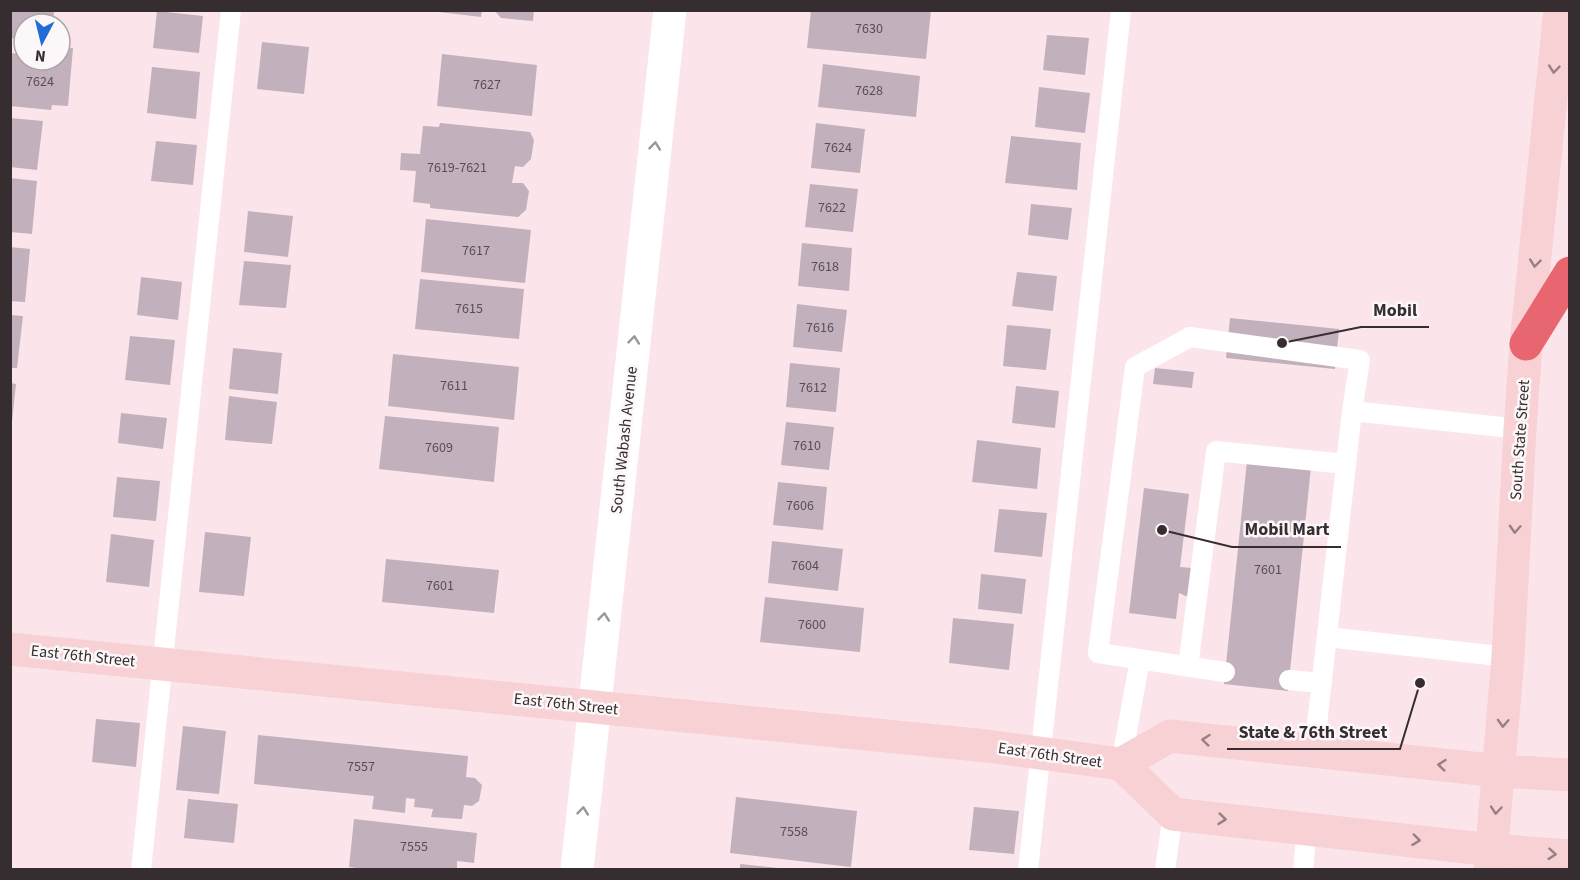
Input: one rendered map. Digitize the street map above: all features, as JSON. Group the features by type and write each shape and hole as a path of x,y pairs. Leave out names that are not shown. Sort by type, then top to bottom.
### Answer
{"highway":[{"path":"1526,344 1569,273"}],"street":[{"name":"South Wabash Avenue","path":"577,870 670,10"},
{"name":"South State Street","path":"1491,860 1508,657 1526,344 1560,10"},
{"name":"East 76th Street","path":"10,649 987,746 1121,764 1173,814"},
{"name":"East 76th Street","path":"1121,764 1170,736 1500,771 1569,774"},
{"path":"1173,814 1307,828 1491,860 1569,856"}],"lane":[{"path":"141,870 231,10"},
{"path":"1028,870 1121,10"},
{"path":"1225,672 1098,652 1135,367 1190,337 1360,360 1352,411 1314,751"},
{"path":"1352,411 1520,429"},
{"path":"1188,667 1216,451 1346,464"},
{"path":"1327,637 1508,657"},
{"path":"1121,764 1140,659"},
{"path":"1289,680 1322,683"},
{"path":"1165,870 1173,814"},
{"path":"1303,870 1307,828"}],"building":[{"path":"10,10 54,10 54,12 12,12 12,38 10,38"},
{"path":"439,10 482,10 481,17 439,12"},
{"path":"494,10 534,10 533,21 501,18"},
{"path":"811,10 931,10 926,59 807,48"},
{"path":"157,11 203,16 199,53 153,48"},
{"path":"1047,35 1089,38 1085,75 1043,70"},
{"path":"262,42 309,47 304,94 257,89"},
{"path":"10,53 12,53 12,72 71,72 68,106 52,105 51,110 10,106"},
{"path":"442,54 537,65 532,116 437,106"},
{"path":"823,64 920,76 916,117 818,107"},
{"path":"152,67 200,72 196,119 147,113"},
{"path":"1039,87 1090,93 1085,133 1035,127"},
{"path":"10,118 43,121 37,170 10,167"},
{"path":"440,123 530,132 534,140 531,159 523,167 515,166 512,183 523,183 529,191 526,210 518,217 430,208 430,204 413,202 416,171 400,170 401,153 420,154 423,126 439,127"},
{"path":"816,123 865,129 860,173 811,168"},
{"path":"1011,136 1081,143 1077,190 1005,183"},
{"path":"156,141 197,145 193,185 151,181"},
{"path":"10,178 37,181 32,234 10,232"},
{"path":"810,184 858,189 853,232 805,227"},
{"path":"1031,204 1072,208 1068,240 1028,235"},
{"path":"248,211 293,216 288,257 244,252"},
{"path":"426,219 531,230 525,283 421,272"},
{"path":"802,243 852,248 849,291 798,286"},
{"path":"10,247 30,249 25,302 10,301"},
{"path":"244,261 291,265 286,308 239,305"},
{"path":"1017,272 1057,276 1053,311 1012,306"},
{"path":"141,277 182,282 178,320 137,315"},
{"path":"420,279 524,289 519,339 415,329"},
{"path":"797,304 847,310 842,352 793,347"},
{"path":"10,315 23,316 17,368 10,368"},
{"path":"1230,318 1339,329 1335,369 1226,358"},
{"path":"1007,325 1051,329 1046,370 1003,366"},
{"path":"130,336 175,340 170,385 125,380"},
{"path":"233,348 282,353 278,394 229,389"},
{"path":"393,354 519,367 514,420 388,406"},
{"path":"790,363 840,368 836,412 786,407"},
{"path":"1155,368 1194,372 1192,388 1153,384"},
{"path":"10,383 16,384 12,422 10,422"},
{"path":"1016,386 1059,391 1055,428 1012,423"},
{"path":"229,396 277,402 272,444 225,440"},
{"path":"121,413 167,418 163,449 118,443"},
{"path":"385,416 499,427 494,482 379,469"},
{"path":"786,422 834,427 829,470 781,465"},
{"path":"977,440 1041,448 1037,489 972,482"},
{"path":"1247,461 1311,467 1288,691 1224,684"},
{"path":"117,477 160,481 156,521 113,517"},
{"path":"778,482 827,487 823,530 773,525"},
{"path":"1144,488 1189,494 1180,567 1192,568 1188,597 1179,593 1176,619 1129,613"},
{"path":"999,509 1047,513 1042,557 994,552"},
{"path":"205,532 251,537 244,596 199,592"},
{"path":"111,534 154,540 149,587 106,582"},
{"path":"772,541 843,549 838,591 768,583"},
{"path":"386,559 499,570 494,613 382,602"},
{"path":"981,574 1026,579 1022,614 978,609"},
{"path":"765,597 864,608 860,652 760,642"},
{"path":"953,618 1014,624 1009,670 949,663"},
{"path":"96,719 140,723 136,767 92,762"},
{"path":"183,726 226,731 219,794 176,790"},
{"path":"258,735 468,756 466,777 475,778 482,785 479,801 472,806 464,805 462,819 431,817 433,809 414,807 415,799 406,798 405,813 372,809 374,796 254,784"},
{"path":"736,797 857,811 851,867 730,853"},
{"path":"188,799 238,804 234,843 184,838"},
{"path":"974,807 1019,811 1014,854 969,850"},
{"path":"354,819 477,833 474,863 457,861 457,870 372,870 349,867"},
{"path":"740,864 778,868 778,870 740,870"}],"place":[{"name":"Mobil","path":"1282,343"},
{"name":"Mobil Mart","path":"1162,530"},
{"name":"State & 76th Street","path":"1420,683"}]}
